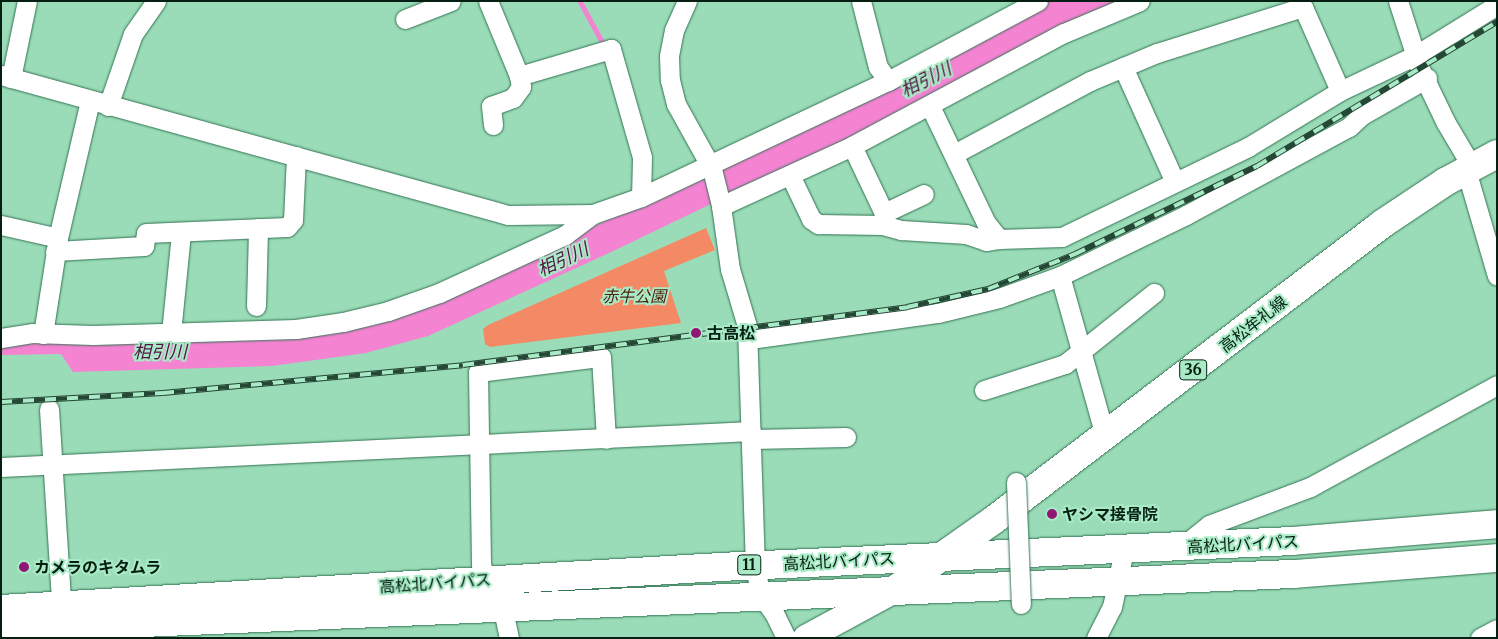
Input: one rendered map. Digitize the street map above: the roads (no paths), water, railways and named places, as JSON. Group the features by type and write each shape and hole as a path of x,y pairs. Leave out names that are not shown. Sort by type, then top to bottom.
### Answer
{"main road":[{"name":"高松牟礼線","path":"893,591 1105,436 1382,224 1469,169 1497,154"},
{"name":"高松北バイパス","path":"1,629 484,580 755,565 1181,547 1497,524"},
{"name":"高松北バイパス","path":"1,609 62,624 1303,573 1497,558"},
{"path":"806,638 893,591"}],"street":[{"path":"26,1 6,77 508,215 593,214"},
{"path":"108,106 132,34 156,1"},
{"path":"405,19 451,1"},
{"path":"488,1 519,76 521,87 513,98 491,106 493,125"},
{"path":"687,1 674,30 669,56 670,80 676,104 710,166 721,203 730,269 750,339 755,565 760,594 774,613 786,638"},
{"path":"861,1 878,67 888,81"},
{"path":"1,338 43,334 296,330 388,311 438,293 565,235 593,214 641,197 710,166 888,81 1038,1"},
{"path":"721,203 791,177 930,106 1064,33 1140,1"},
{"path":"1398,1 1416,55 1469,169 1497,276"},
{"path":"852,146 884,219 901,230 966,234 986,241 1062,238 1248,147 1340,91 1416,55 1497,5"},
{"path":"954,154 1090,81 1157,52 1303,7 1340,91"},
{"path":"519,76 610,49 642,157 641,197"},
{"path":"1123,68 1175,182"},
{"path":"750,339 938,313 999,298 1060,276 1186,215 1349,127 1362,115 1427,78"},
{"path":"43,334 56,244 90,101"},
{"path":"930,106 986,222 999,239"},
{"path":"1,225 56,244 144,246 146,233 287,227 293,220 296,156"},
{"path":"791,177 810,219 818,224 884,219 924,194"},
{"path":"256,306 258,228"},
{"path":"171,333 181,232"},
{"path":"1060,276 1079,353 1105,436"},
{"path":"984,390 1065,364 1154,293"},
{"path":"509,638 502,606 484,580 478,509 480,444 478,372 601,357 606,439"},
{"path":"1181,547 1209,526 1310,487 1497,385"},
{"path":"49,408 62,624"},
{"path":"1,467 606,439 752,435 846,437"},
{"path":"1016,482 1021,604"},
{"path":"1096,638 1112,607 1120,580 1124,550"},
{"path":"1480,638 1497,629"}],"water":[{"name":"相引川","path":"1049,1 1120,1 859,133 609,253 428,336 366,353 272,366 73,372 61,354 1,355 1,346 42,341 106,343 296,335 521,261 773,141"}],"waterway":[{"path":"580,1 604,45"}],"railway":[{"path":"1,402 163,393 463,365 907,307 988,289 1075,254 1257,166 1497,22"}],"place":[{"name":"古高松","path":"696,333"},
{"name":"ヤシマ接骨院","path":"1052,514"},
{"name":"カメラのキタムラ","path":"24,567"}],"park label":[{"name":"赤牛公園","path":"634,296"}]}
